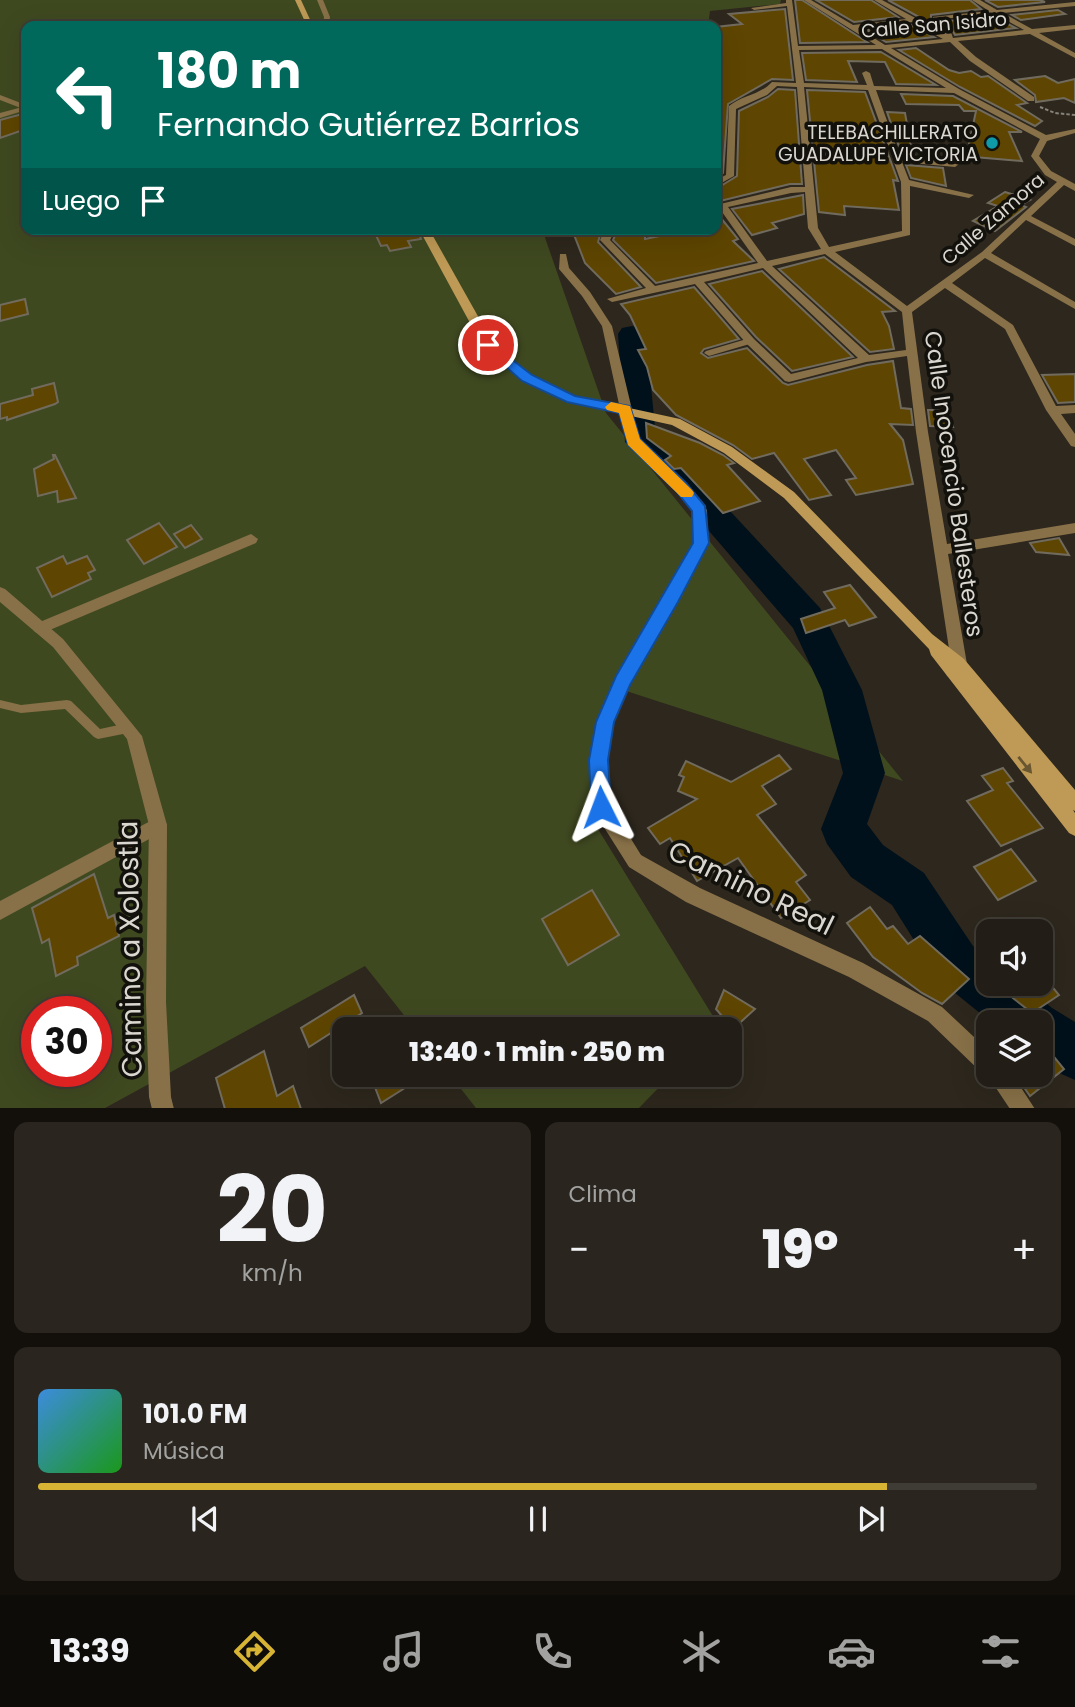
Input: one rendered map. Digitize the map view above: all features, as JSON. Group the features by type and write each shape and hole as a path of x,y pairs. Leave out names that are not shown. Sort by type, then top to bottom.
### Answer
{"main road":[{"path":"298,0 308,21"},
{"path":"428,235 488,345 527,378 571,399 676,422 728,450 789,495 927,638 1075,803"},
{"path":"955,669 1075,826"}],"street":[{"path":"320,0 327,21"},
{"path":"807,0 956,91 1045,138"},
{"path":"877,0 897,0"},
{"path":"877,0 951,40 972,59 1031,99"},
{"path":"975,0 1075,56"},
{"path":"1046,0 1075,16"},
{"path":"754,8 789,2 800,84 813,228 826,250 908,311"},
{"path":"951,40 946,27 934,18 1075,4"},
{"path":"852,27 912,20"},
{"name":"Calle San Isidro","path":"795,48 883,47 1075,27"},
{"path":"612,299 763,263 907,233 905,182 866,73"},
{"path":"721,180 730,176 732,108 736,104 765,94 775,84 956,91"},
{"path":"0,97 21,106"},
{"path":"0,116 21,110"},
{"name":"Calle Zamora","path":"908,311 985,254 1062,182 1048,173 1035,156 1038,144 1045,138 1075,131"},
{"path":"897,159 955,164"},
{"path":"905,182 969,195"},
{"path":"1062,182 1075,188"},
{"path":"721,207 791,190 809,189"},
{"path":"721,210 763,263 866,359"},
{"path":"1027,217 1075,243"},
{"path":"606,235 605,240 611,249 652,289"},
{"path":"985,254 1075,306"},
{"name":"Camino Real","path":"563,256 564,269 586,294 607,326 631,411 633,441 681,487 700,510 701,543 673,597 622,682 605,722 599,760 601,807 635,860 693,895 856,970 935,1014 976,1053"},
{"path":"697,280 750,341 789,378 866,359 913,352"},
{"path":"945,283 1009,327 1052,410 1075,443"},
{"name":"Calle Inocencio Ballesteros","path":"908,311 955,669"},
{"path":"709,353 750,341"},
{"path":"1052,410 1075,409"},
{"path":"940,550 1075,528"},
{"path":"40,628 251,539"},
{"name":"Camino a Xolostla","path":"0,593 58,643 134,736 158,825 156,1002 160,1097 163,1108"},
{"path":"0,911 158,825"},
{"path":"1009,1087 1024,1108"}],"lane":[{"path":"0,704 21,709 67,704 99,734 128,728"}],"path":[{"path":"1031,99 1039,107 1055,114 1075,115"},
{"path":"885,126 944,131"}],"green space":[{"path":"0,0 781,0 780,4 710,11 709,21 21,21 21,235 544,235 606,413 903,781 617,688 593,821 713,1017 405,1017 365,966 105,1108 0,1108"},
{"path":"459,1087 659,1087 639,1108 476,1108"}],"building":[{"path":"795,0 802,0 867,42 800,43"},
{"path":"816,0 871,0 898,17 854,22"},
{"path":"888,0 970,0 981,9 931,15 931,21 939,28"},
{"path":"985,0 1040,0 1045,2 998,7"},
{"path":"785,9 793,80 772,79 728,104 721,174 721,26 742,24 729,14"},
{"path":"1058,10 1065,14 1021,20 1012,15"},
{"path":"994,17 1016,28 955,35 947,21"},
{"path":"911,25 934,37 886,42 866,30"},
{"path":"916,48 949,70 959,73 971,71 981,77 988,76 1027,103 1017,105 1042,121 1035,126 960,87 899,50"},
{"path":"881,52 936,85 896,84 885,62 848,61 857,82 806,80 802,53"},
{"path":"1045,76 1058,83 1075,79 1075,103 1064,98 1036,102 1035,95 1015,80"},
{"path":"778,89 795,90 802,184 790,184 721,201 721,186 737,176 739,111"},
{"path":"807,90 865,92 898,181 893,180 899,210 844,206 845,215 819,212"},
{"path":"901,94 953,96 1022,132 1009,132 1022,161 974,157 969,144 976,111 964,111 959,105 906,104"},
{"path":"887,112 905,113 912,153 907,152 915,155 902,155"},
{"path":"21,114 21,131 0,138 0,120"},
{"path":"906,165 943,168 946,186 911,178"},
{"path":"1005,192 1030,200 1021,205 1026,207 995,231 973,221 998,206 988,203"},
{"path":"803,195 804,214 772,223 777,228 752,235 732,209"},
{"path":"721,218 738,239 733,241 754,261 656,283 613,240 615,235 645,235 645,239 664,235 721,235"},
{"path":"376,235 419,235 421,239 408,241 411,247 390,251 387,245 381,246"},
{"path":"574,235 600,235 598,242 641,287 616,294 585,263"},
{"path":"824,257 895,311 882,312 889,326 894,349 870,352 779,269"},
{"path":"762,271 853,357 792,371 756,337 709,284"},
{"path":"694,287 739,339 704,349 701,353 708,358 747,348 788,385 893,361 901,408 911,409 913,425 890,424 903,440 913,484 856,495 846,480 856,478 836,450 804,459 831,495 809,500 774,453 752,459 733,445 676,415 653,390 647,367 638,350 646,349 630,315 621,304"},
{"path":"25,299 28,314 0,321 0,305"},
{"path":"1075,374 1075,402 1058,403 1042,375"},
{"path":"54,383 58,402 55,404 7,420 7,417 0,419 0,404 33,395 32,389"},
{"path":"928,410 947,410 953,427 930,426"},
{"path":"646,423 700,443 723,455 734,463 727,465 760,501 723,513 681,468 674,469 665,460 671,456 647,438"},
{"path":"53,455 76,498 58,502 57,491 38,496 34,469 54,459"},
{"path":"159,523 177,547 144,564 127,540"},
{"path":"191,525 202,539 185,548 174,534"},
{"path":"1059,538 1069,555 1036,552 1030,543"},
{"path":"63,556 67,564 87,556 95,570 88,573 91,579 52,597 37,568"},
{"path":"850,585 876,617 849,626 845,620 806,633 801,619 835,608 824,592"},
{"path":"779,755 791,769 762,786 776,804 757,815 806,875 796,882 810,900 781,918 738,858 697,881 670,838 660,844 648,828 697,799 678,791 684,777 679,775 686,761 731,782"},
{"path":"1003,768 1013,781 1007,783 1043,828 1001,846 967,801 993,790 982,776"},
{"path":"1011,849 1036,881 998,900 974,867"},
{"path":"94,874 108,918 114,915 119,936 77,957 78,965 56,976 49,939 42,943 32,908"},
{"path":"592,890 619,935 568,965 542,919"},
{"path":"870,907 887,929 893,926 908,944 920,936 969,979 942,1004 922,993 873,957 847,923"},
{"path":"1053,988 1059,995 1036,1010 1028,1010 1010,996 1053,996"},
{"path":"724,990 755,1009 742,1021 742,1017 723,1017 716,1009"},
{"path":"354,995 362,1013 356,1017 332,1017 332,1032 309,1047 301,1028"},
{"path":"264,1051 277,1096 293,1086 301,1108 225,1108 216,1078"},
{"path":"1053,1056 1064,1069 1053,1078"},
{"path":"375,1087 406,1087 381,1103"},
{"path":"1024,1087 1041,1087 1030,1096"}],"waterway":[{"path":"632,334 641,442 681,478 807,619 842,690 864,773 843,829 867,861 908,889 956,963 1017,1010"},
{"path":"1053,1038 1075,1054"}],"slow traffic":[{"path":"611,407 625,410 633,441 686,493"}],"place":[{"name":"TELEBACHILLERATO GUADALUPE VICTORIA","path":"992,143"}],"route":[{"path":"488,345 527,378 571,399 625,410 633,441 681,487 700,510 701,543 673,597 622,682 605,722 599,760 601,807"}]}
